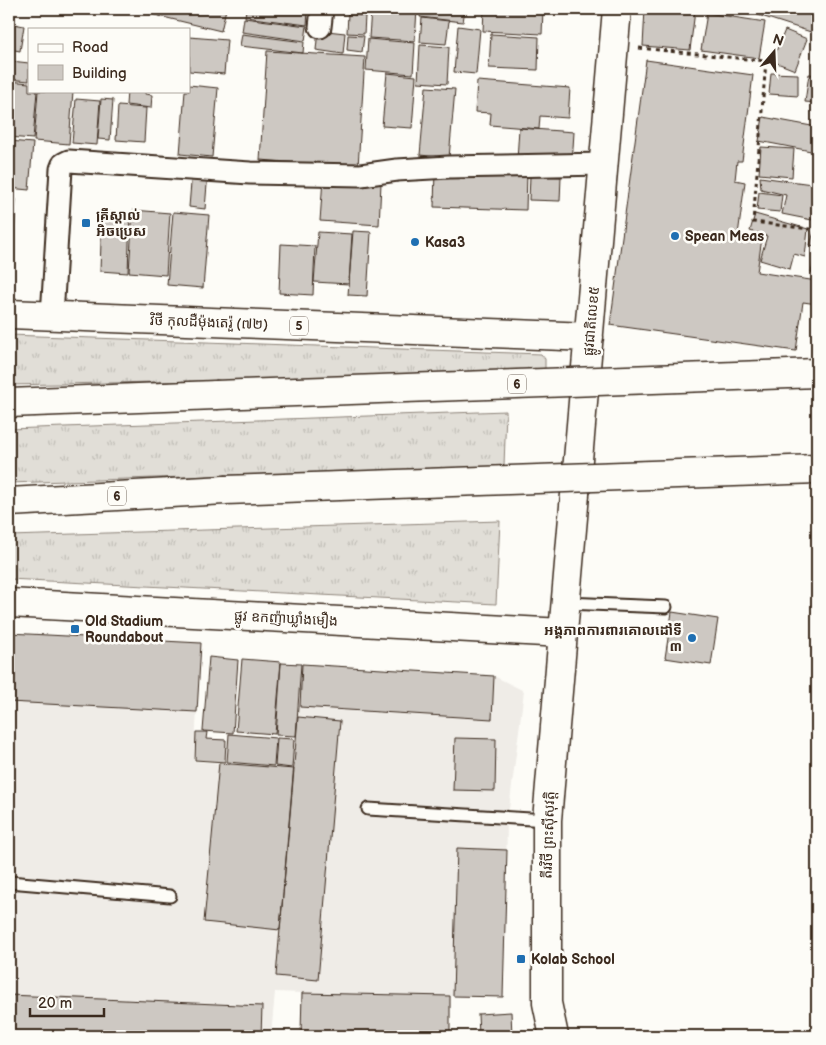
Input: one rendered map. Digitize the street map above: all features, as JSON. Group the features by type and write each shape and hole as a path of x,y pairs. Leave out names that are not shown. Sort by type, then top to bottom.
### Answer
{"main road":[{"name":"ផ្លូវជាតិលេខ៥","path":"563,633 618,9"},
{"name":"វិថី កុលដឺម៉ុងតេរ៉ួ (៧២)","path":"9,314 589,337"},
{"name":"6","path":"9,403 817,373"},
{"name":"6","path":"9,502 225,490 817,469"},
{"name":"ផ្លូវ ឧកញ៉ាឃ្លាំងមឿង","path":"9,603 563,633"},
{"name":"តីរវិថី ព្រះស៊ីសុវត្តិ","path":"554,1036 547,1003 547,820 563,633"}],"street":[{"path":"52,316 61,168 63,164 69,161 250,172 361,175 397,170 449,167 604,164"}],"lane":[{"path":"566,603 666,606"},
{"path":"368,808 547,820"},
{"path":"9,882 170,896"}],"path":[{"path":"614,46 766,61 753,222 817,230"}],"shaded area":[{"path":"9,633 201,643 194,761 294,769 302,664 494,676 524,691 507,825 503,997 451,996 450,1035 301,1033 302,993 275,992 271,1036 9,1036"}],"green space":[{"path":"9,335 541,354 545,359 545,374 9,385"},
{"path":"506,411 504,466 9,483 9,429"},
{"path":"500,521 496,604 9,579 9,536"}],"building":[{"path":"130,9 226,9 221,31"},
{"path":"246,9 308,11 307,25 245,17"},
{"path":"348,9 367,9 366,15 347,14"},
{"path":"371,9 417,9 415,41 369,38"},
{"path":"421,9 465,9 463,22 420,17"},
{"path":"484,9 543,9 542,34 483,31"},
{"path":"645,9 695,11 690,50 643,46"},
{"path":"726,9 752,9 750,15"},
{"path":"754,9 817,9 817,34 752,13"},
{"path":"707,13 765,22 759,58 701,50"},
{"path":"348,14 365,16 364,34 347,33"},
{"path":"244,18 307,26 305,41 242,32"},
{"path":"422,18 449,21 446,44 420,42"},
{"path":"9,23 24,26 20,51 9,49"},
{"path":"458,26 480,29 476,74 454,72"},
{"path":"318,30 345,33 343,54 316,50"},
{"path":"785,30 807,39 795,70 772,61"},
{"path":"242,34 304,42 303,53 240,46"},
{"path":"491,34 539,37 538,70 489,68"},
{"path":"348,35 364,36 362,52 347,50"},
{"path":"190,37 227,40 224,74 190,71"},
{"path":"368,39 415,43 413,74 366,70"},
{"path":"420,45 449,47 447,84 418,82"},
{"path":"267,51 365,57 358,167 260,160"},
{"path":"646,60 753,75 742,161 737,161 735,180 745,182 738,235 762,238 757,272 817,281 817,304 803,302 796,351 610,325"},
{"path":"11,61 28,63 28,81 9,79"},
{"path":"387,73 416,76 412,128 382,126"},
{"path":"771,73 798,74 798,96 769,94"},
{"path":"809,74 817,75 817,103 805,102"},
{"path":"9,81 28,83 28,92 37,92 33,139 9,137"},
{"path":"477,81 570,88 568,118 540,116 539,129 490,125 491,113 475,112"},
{"path":"190,85 218,88 212,157 180,154 185,92 190,92"},
{"path":"426,87 455,89 449,158 420,155"},
{"path":"38,92 73,92 69,144 34,141"},
{"path":"127,92 145,92 145,94 152,95 151,108 126,105"},
{"path":"76,99 100,101 97,145 72,143"},
{"path":"101,99 113,100 110,140 98,139"},
{"path":"118,106 146,108 144,142 116,140"},
{"path":"763,117 817,127 816,152 759,141"},
{"path":"519,128 574,132 572,164 517,160"},
{"path":"9,141 33,143 29,190 9,188"},
{"path":"761,147 794,149 792,177 759,174"},
{"path":"817,158 817,201 812,220 782,214 786,195 761,189 760,177 812,184"},
{"path":"435,170 527,173 526,210 434,207"},
{"path":"192,171 208,172 205,209 189,207"},
{"path":"530,176 561,177 560,201 529,200"},
{"path":"323,179 381,183 379,225 320,221"},
{"path":"759,192 782,195 780,212 757,210"},
{"path":"9,199 16,199 12,273 9,273"},
{"path":"133,210 170,213 166,275 129,272"},
{"path":"102,212 130,213 128,273 100,271"},
{"path":"173,212 209,215 203,288 167,285"},
{"path":"755,214 808,229 805,257 794,254 790,269 760,260 767,236 750,231"},
{"path":"817,222 817,247 810,245"},
{"path":"353,231 371,232 367,296 348,295"},
{"path":"318,232 352,234 349,284 314,282"},
{"path":"281,244 315,246 313,295 279,293"},
{"path":"817,252 817,274 811,272"},
{"name":"អង្គភាពការពារគោលដៅទី ៣","path":"672,612 718,619 711,665 665,658"},
{"path":"9,633 201,643 197,712 9,702"},
{"path":"209,657 238,660 233,733 203,731"},
{"path":"242,659 281,662 275,734 236,731"},
{"path":"281,663 301,664 296,736 276,735"},
{"path":"302,664 494,676 492,719 300,707"},
{"path":"298,717 340,721 318,980 276,976"},
{"path":"196,732 207,732 206,739 226,740 225,762 195,760"},
{"path":"229,734 276,738 274,766 227,762"},
{"path":"277,738 294,739 292,768 275,766"},
{"path":"455,738 496,739 495,791 453,790"},
{"path":"219,763 294,769 280,930 204,922"},
{"path":"457,848 507,850 503,997 453,996"},
{"path":"302,993 450,996 450,1035 301,1033"},
{"path":"9,995 262,1006 261,1036 94,1036 9,1033"},
{"path":"511,1012 512,1036 479,1036 478,1014"}],"place":[{"name":"គ្រីស្តាល់ អិចប្រេស","path":"86,223"},
{"name":"Spean Meas","path":"675,236"},
{"name":"Kasa3","path":"415,242"},
{"name":"Old Stadium Roundabout","path":"75,629"},
{"name":"អង្គភាពការពារគោលដៅទី ៣","path":"692,638"},
{"name":"Kolab School","path":"521,959"}]}
